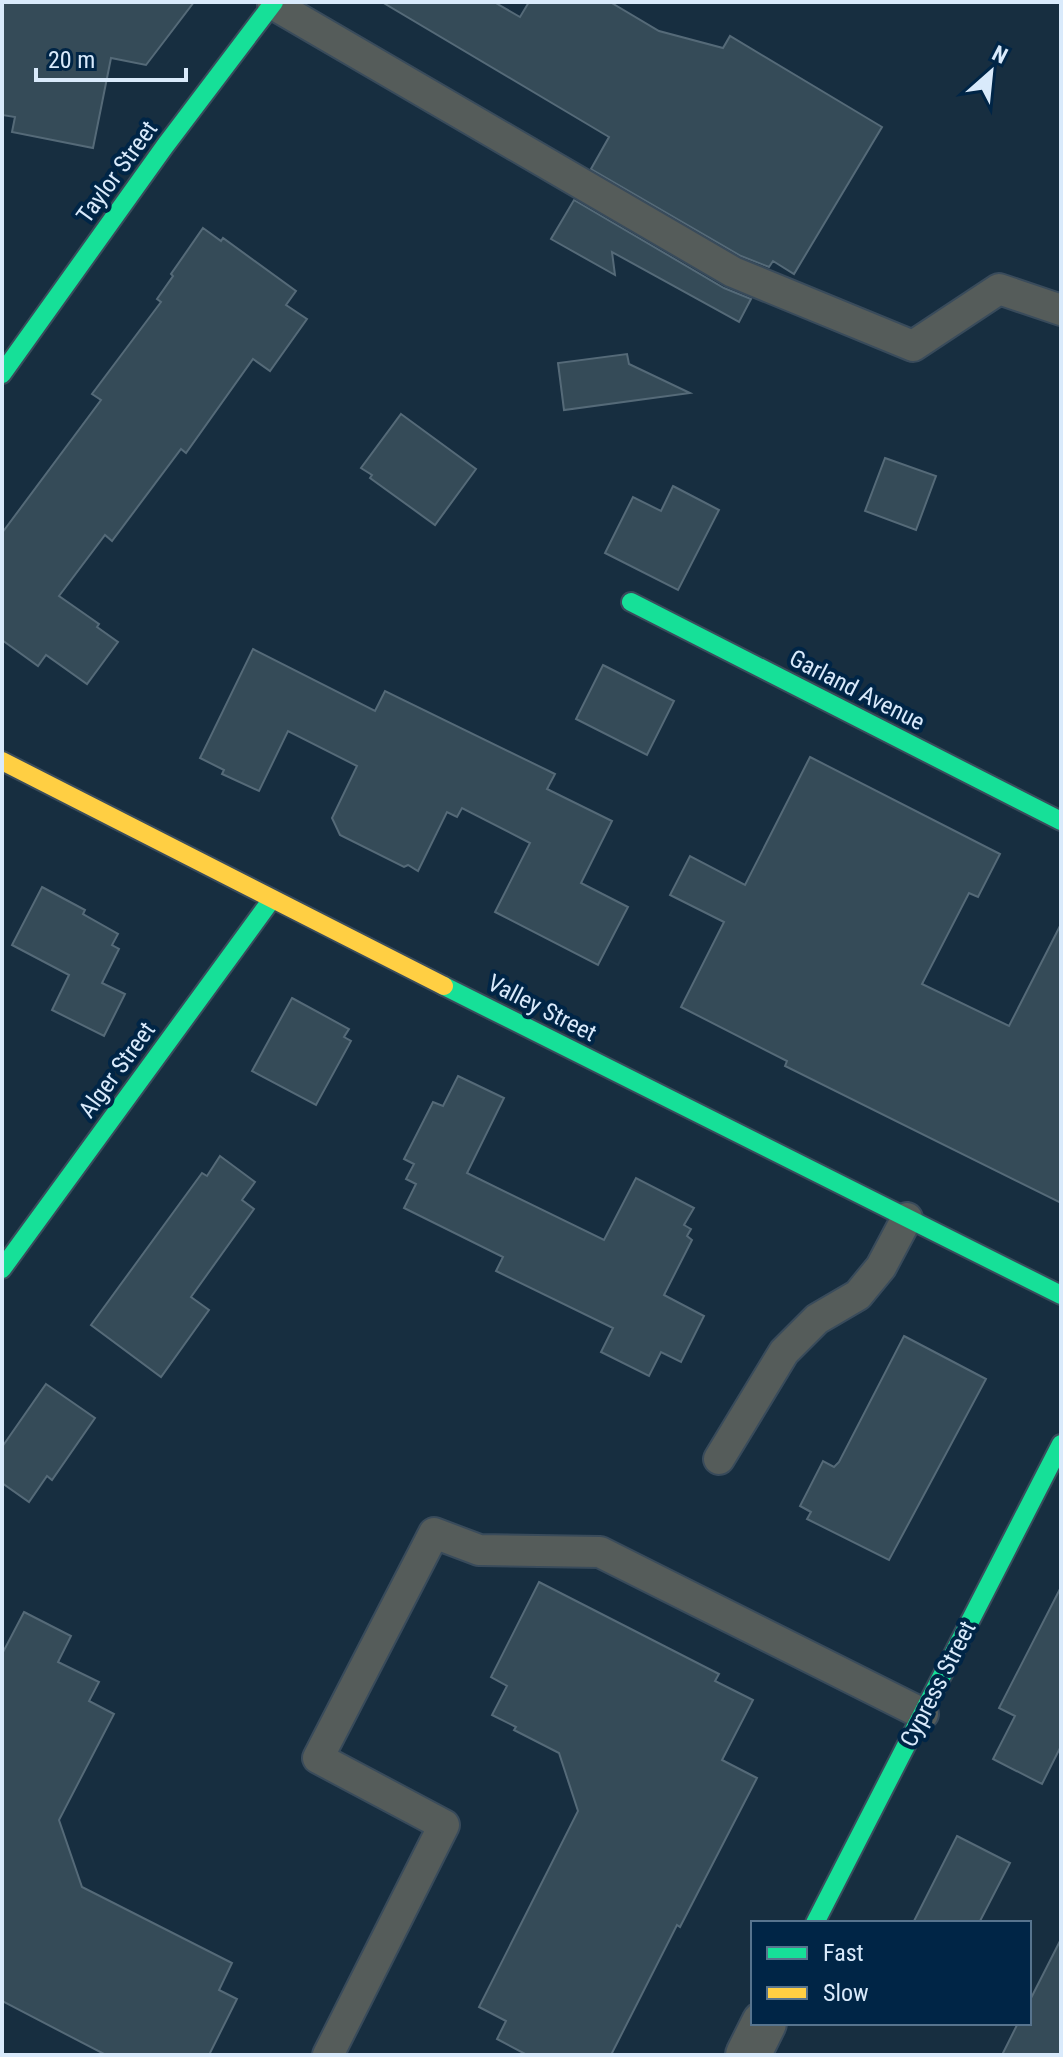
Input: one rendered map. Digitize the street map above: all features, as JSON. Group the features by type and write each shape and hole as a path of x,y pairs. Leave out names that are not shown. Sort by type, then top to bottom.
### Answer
{"street":[{"name":"Taylor Street","path":"5,365 273,3"},
{"name":"Garland Avenue","path":"631,602 1061,821"},
{"name":"Valley Street","path":"2,761 1061,1295"},
{"name":"Alger Street","path":"2,1269 272,899"},
{"name":"Cypress Street","path":"816,1921 1061,1444"},
{"path":"748,2055 763,2025"}],"lane":[{"path":"273,3 733,272 913,346 999,289 1061,310"},
{"path":"719,1459 784,1352 817,1319 858,1295 881,1267 907,1218"},
{"path":"328,2055 444,1825 318,1758 434,1533 479,1550 600,1552 923,1714"}],"building":[{"path":"2,2 194,2 146,65 111,58 93,148 12,132 15,117 2,115"},
{"path":"382,2 494,2 520,17 529,2 610,2 659,31 723,48 730,36 882,127 794,274 773,261 769,267 741,256 591,169 609,137"},
{"path":"574,200 724,288 751,299 739,322 612,252 615,275 551,239"},
{"path":"203,228 221,241 223,238 296,291 286,305 307,319 270,371 253,359 186,453 181,449 112,541 105,535 59,596 99,624 97,627 118,642 87,684 46,655 38,666 2,640 2,533 101,400 92,394 161,302 157,299 173,276 171,274"},
{"path":"627,354 629,364 690,393 564,410 558,363"},
{"path":"401,414 476,469 435,525 370,478 372,475 361,468"},
{"path":"885,458 936,476 916,530 865,511"},
{"path":"673,486 719,510 678,590 605,553 633,497 661,511"},
{"path":"253,649 375,711 385,691 555,774 547,789 612,821 581,883 628,907 598,965 495,912 530,843 462,808 457,817 447,812 418,871 340,835 332,818 357,766 288,731 259,791 222,774 224,770 200,758"},
{"path":"603,665 674,701 647,755 576,719"},
{"path":"810,757 1000,854 978,897 969,893 922,984 1009,1026 1061,924 1061,1203 785,1066 787,1061 681,1007 724,922 670,895 690,856 745,885"},
{"path":"42,887 85,910 83,914 118,934 112,945 119,949 102,983 125,994 104,1036 52,1010 69,975 12,945"},
{"path":"292,998 349,1029 344,1037 351,1041 316,1105 252,1071"},
{"path":"458,1076 504,1098 467,1173 604,1240 636,1178 694,1208 684,1225 691,1229 687,1236 692,1240 664,1295 704,1316 681,1362 661,1352 649,1376 601,1352 613,1328 496,1271 503,1257 404,1208 416,1184 406,1179 414,1164 404,1159 433,1102 443,1106"},
{"path":"220,1156 255,1182 242,1200 254,1209 191,1297 209,1310 161,1377 91,1325 202,1173 207,1176"},
{"path":"904,1336 986,1379 889,1560 807,1519 811,1512 800,1506 823,1461 834,1467 839,1462"},
{"path":"46,1384 95,1418 52,1480 47,1476 29,1502 2,1483 2,1447"},
{"path":"539,1582 719,1674 715,1681 753,1700 722,1760 757,1778 611,2055 527,2055 497,2039 506,2021 479,2007 578,1811 559,1753 492,1715 507,1686 491,1677"},
{"path":"1061,1587 1061,1746 1042,1784 993,1759 1015,1716 999,1708"},
{"path":"24,1612 71,1636 58,1662 99,1682 89,1701 114,1714 59,1820 82,1887 232,1963 219,1990 237,1999 209,2055 106,2055 2,2001 2,1654"},
{"path":"957,1836 1010,1863 980,1921 914,1921"},
{"path":"1061,1939 1061,2055 1002,2055 1017,2025 1031,2025 1031,1998"}],"traffic: fast":[{"path":"2,374 165,146 274,2"},
{"path":"631,602 1061,821"},
{"path":"2,1269 272,899"},
{"path":"444,986 1061,1295"},
{"path":"816,1921 1061,1444"}],"traffic: slow":[{"path":"2,761 444,986"}]}
